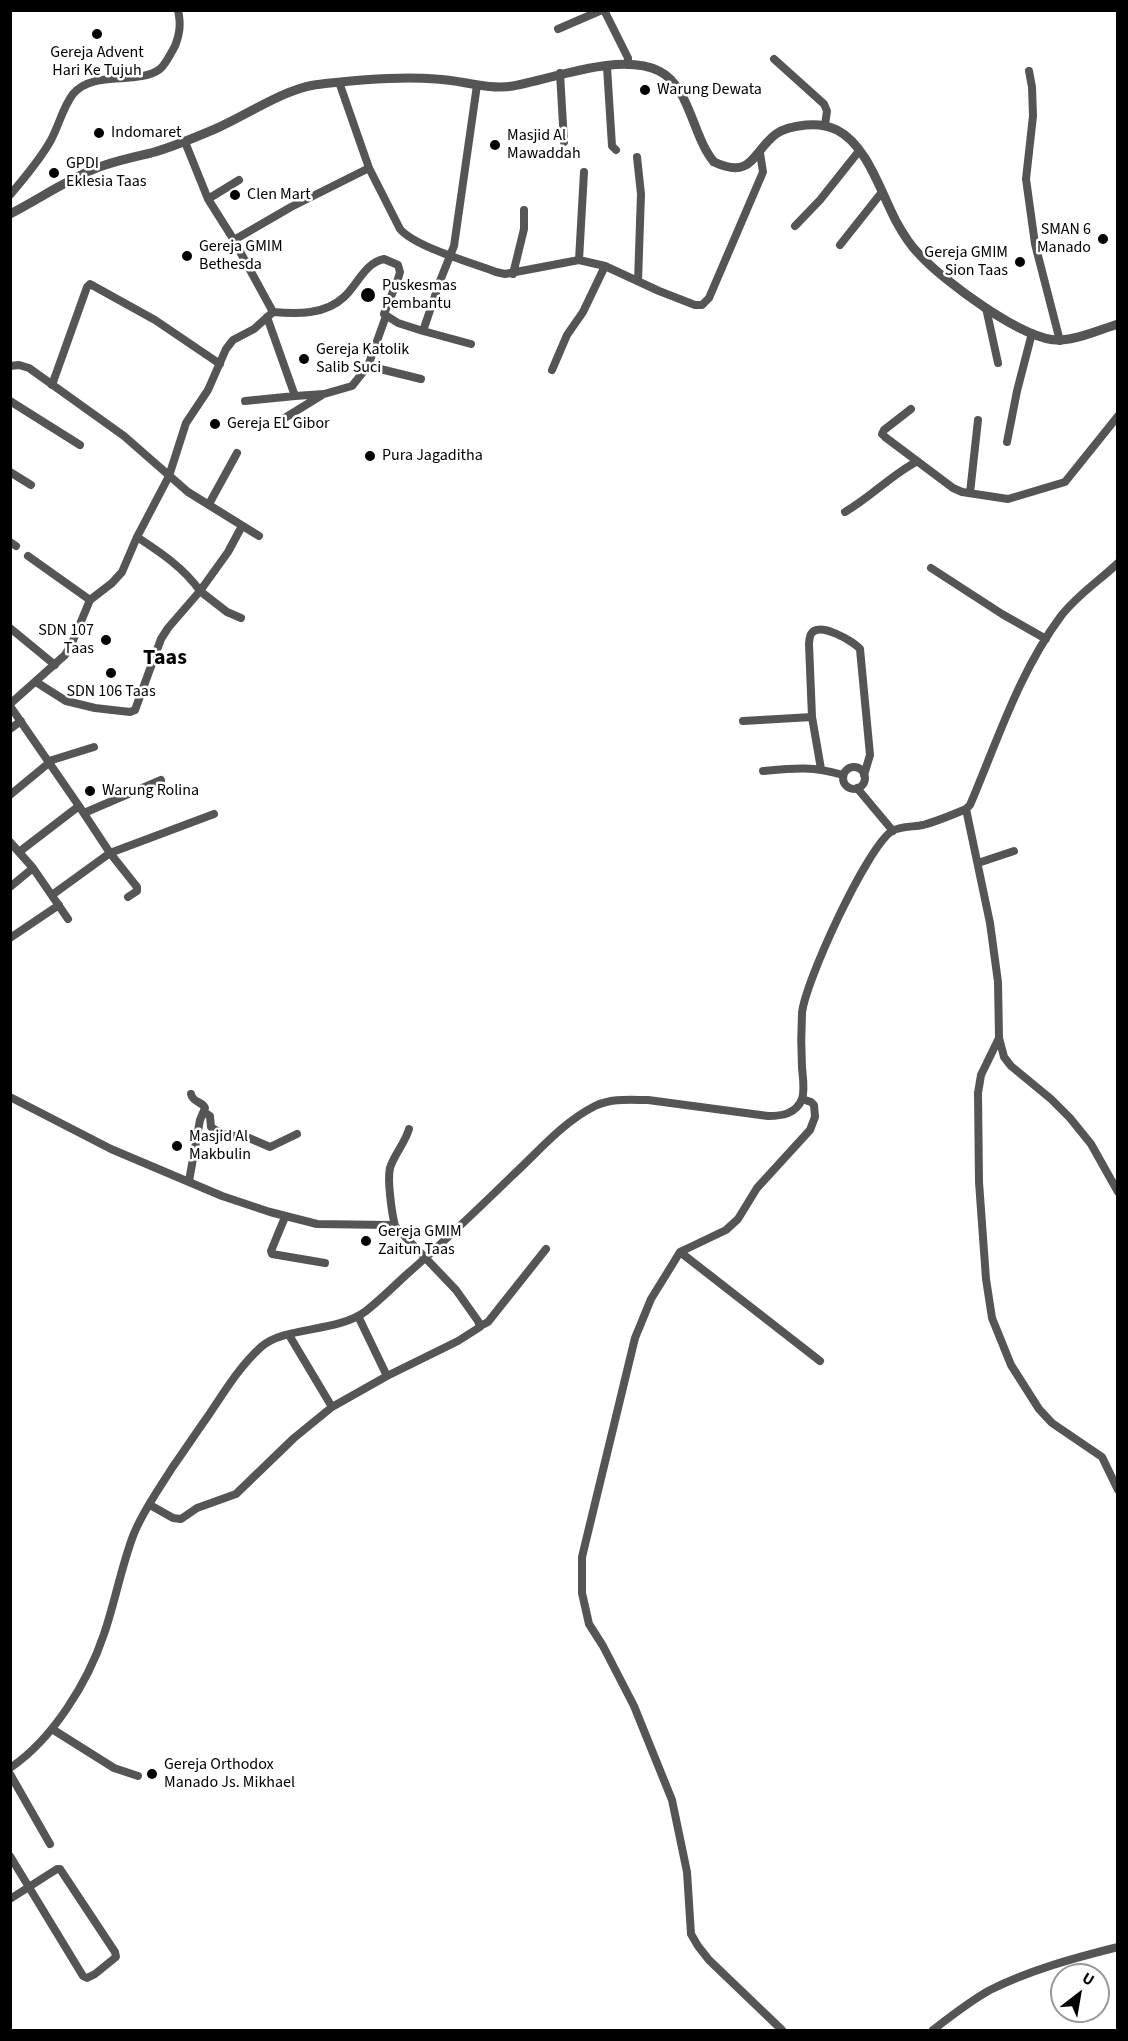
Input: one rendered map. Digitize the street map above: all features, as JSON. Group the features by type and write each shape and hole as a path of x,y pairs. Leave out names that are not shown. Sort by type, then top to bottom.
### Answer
{"street":[{"path":"10,195 43,155 74,94 83,86 94,82 145,75 160,69 171,54 181,27 178,10"},
{"path":"558,29 603,10 628,58 628,65"},
{"path":"774,59 824,104 827,111 825,125"},
{"path":"10,214 96,168 185,142 292,92 311,86 339,82 436,79 494,88 512,86 560,73 644,65 670,78 679,88 694,128 714,162 733,169 740,168 760,153 778,132 806,125 825,125 840,131 866,159 896,222 917,253 953,285 986,308 1043,338 1060,340 1118,324"},
{"path":"607,67 612,146 616,150"},
{"path":"1029,71 1033,116 1026,179 1035,244 1060,340"},
{"path":"560,73 564,142"},
{"path":"339,82 367,164 403,232 427,246 496,272 513,274 579,261 605,266 694,305 702,304 709,298 763,172 760,153"},
{"path":"423,331 454,246 477,85"},
{"path":"185,142 208,199 232,237 270,314 295,396"},
{"path":"795,226 820,200 859,151"},
{"path":"637,157 641,194 638,281"},
{"path":"232,237 367,164"},
{"path":"579,261 584,172"},
{"path":"208,199 239,180"},
{"path":"840,245 882,192"},
{"path":"513,274 524,229 524,210"},
{"path":"128,897 137,891 137,887 110,853 10,705 65,655 90,600 118,578 169,476 186,423 208,390 226,349 233,340 254,329 270,314 311,313 330,307 344,297 375,262 384,259 398,265 400,272 384,310 386,316 368,366 352,386 324,394 245,401"},
{"path":"552,370 563,344 583,312 605,266"},
{"path":"52,385 89,285 93,285 165,326 220,364"},
{"path":"986,308 998,363"},
{"path":"386,316 423,331 471,344"},
{"path":"1007,442 1032,333"},
{"path":"10,366 20,365 29,368 124,436 169,476 259,536"},
{"path":"368,366 421,379"},
{"path":"282,419 324,394"},
{"path":"10,401 80,445"},
{"path":"911,409 882,434 953,488 966,493 1008,499 1065,482 1118,416"},
{"path":"966,493 978,420"},
{"path":"208,504 237,453"},
{"path":"845,512 871,496 897,472 916,462"},
{"path":"10,472 31,485"},
{"path":"36,682 66,701 95,708 130,712 135,710 161,639 228,552 242,526"},
{"path":"137,537 193,580 200,591 227,612 241,618"},
{"path":"28,556 90,600"},
{"path":"10,1768 35,1749 71,1701 104,1635 132,1538 156,1508 236,1372 266,1343 280,1336 342,1322 366,1311 558,1131 596,1106 610,1101 648,1100 726,1112 778,1116 796,1110 802,1100 804,1090 802,1014 805,999 836,926 876,848 893,831 923,825 966,809 970,805 1003,723 1046,639 1073,603 1118,563"},
{"path":"931,568 1002,615 1046,639"},
{"path":"10,628 55,664"},
{"path":"821,769 812,717 809,644 810,634 821,628 854,642 860,648 870,755 864,781 857,788 846,785 843,775"},
{"path":"744,722 812,717"},
{"path":"10,729 21,721"},
{"path":"10,795 49,761 94,747"},
{"path":"763,771 802,767 843,775"},
{"path":"843,775 851,767 861,770 864,775"},
{"path":"19,852 82,809 161,780"},
{"path":"857,788 893,831"},
{"path":"966,809 990,923 998,982 999,1038 1004,1057 1011,1066 1070,1118 1091,1144 1118,1192"},
{"path":"52,895 110,853 214,814"},
{"path":"10,842 33,868 68,919"},
{"path":"978,863 1014,851"},
{"path":"10,887 33,868"},
{"path":"10,938 59,905"},
{"path":"999,1038 981,1075 978,1094 978,1182 986,1279 992,1317 1011,1365 1038,1409 1053,1423 1102,1457 1118,1490"},
{"path":"189,1181 200,1120 204,1112 204,1106 194,1100 191,1094"},
{"path":"12,1100 111,1149 222,1196 317,1224 390,1224 395,1226 456,1290 480,1326"},
{"path":"782,2031 709,1960 691,1934 687,1872 672,1800 634,1706 589,1624 582,1593 582,1557 635,1338 651,1299 680,1252 726,1230 738,1219 757,1188 810,1130 815,1117 814,1105 802,1100"},
{"path":"204,1112 210,1116 211,1127 218,1133 249,1138 268,1147 297,1134"},
{"path":"395,1226 390,1170 409,1129"},
{"path":"285,1216 271,1253 325,1263"},
{"path":"156,1508 177,1519 184,1519 196,1508 236,1494 294,1438 332,1407 387,1376 458,1341 488,1322 546,1249"},
{"path":"680,1252 820,1361"},
{"path":"358,1316 387,1376"},
{"path":"289,1335 332,1407"},
{"path":"52,1729 114,1768 138,1776"},
{"path":"10,1774 50,1844"},
{"path":"10,1856 29,1887 83,1976 87,1978 95,1974 116,1957 63,1870 57,1869 29,1887 10,1899"},
{"path":"933,2031 988,1991 1063,1962 1118,1947"}],"place":[{"name":"Gereja Advent Hari Ke Tujuh","path":"97,34"},
{"name":"Warung Dewata","path":"645,90"},
{"name":"Indomaret","path":"99,133"},
{"name":"Masjid Al Mawaddah","path":"495,145"},
{"name":"GPDI Eklesia Taas","path":"54,173"},
{"name":"Clen Mart","path":"235,195"},
{"name":"SMAN 6 Manado","path":"1103,239"},
{"name":"Gereja GMIM Bethesda","path":"187,256"},
{"name":"Gereja GMIM Sion Taas","path":"1020,262"},
{"name":"Puskesmas Pembantu","path":"368,295"},
{"name":"Gereja Katolik Salib Suci","path":"304,359"},
{"name":"Gereja EL Gibor","path":"215,424"},
{"name":"Pura Jagaditha","path":"370,456"},
{"name":"SDN 107 Taas","path":"106,640"},
{"name":"SDN 106 Taas","path":"111,673"},
{"name":"Warung Rolina","path":"90,791"},
{"name":"Masjid Al Makbulin","path":"177,1146"},
{"name":"Gereja GMIM Zaitun Taas","path":"366,1241"},
{"name":"Gereja Orthodox Manado Js. Mikhael","path":"152,1774"}],"district":[{"name":"Taas","path":"165,659"}]}
